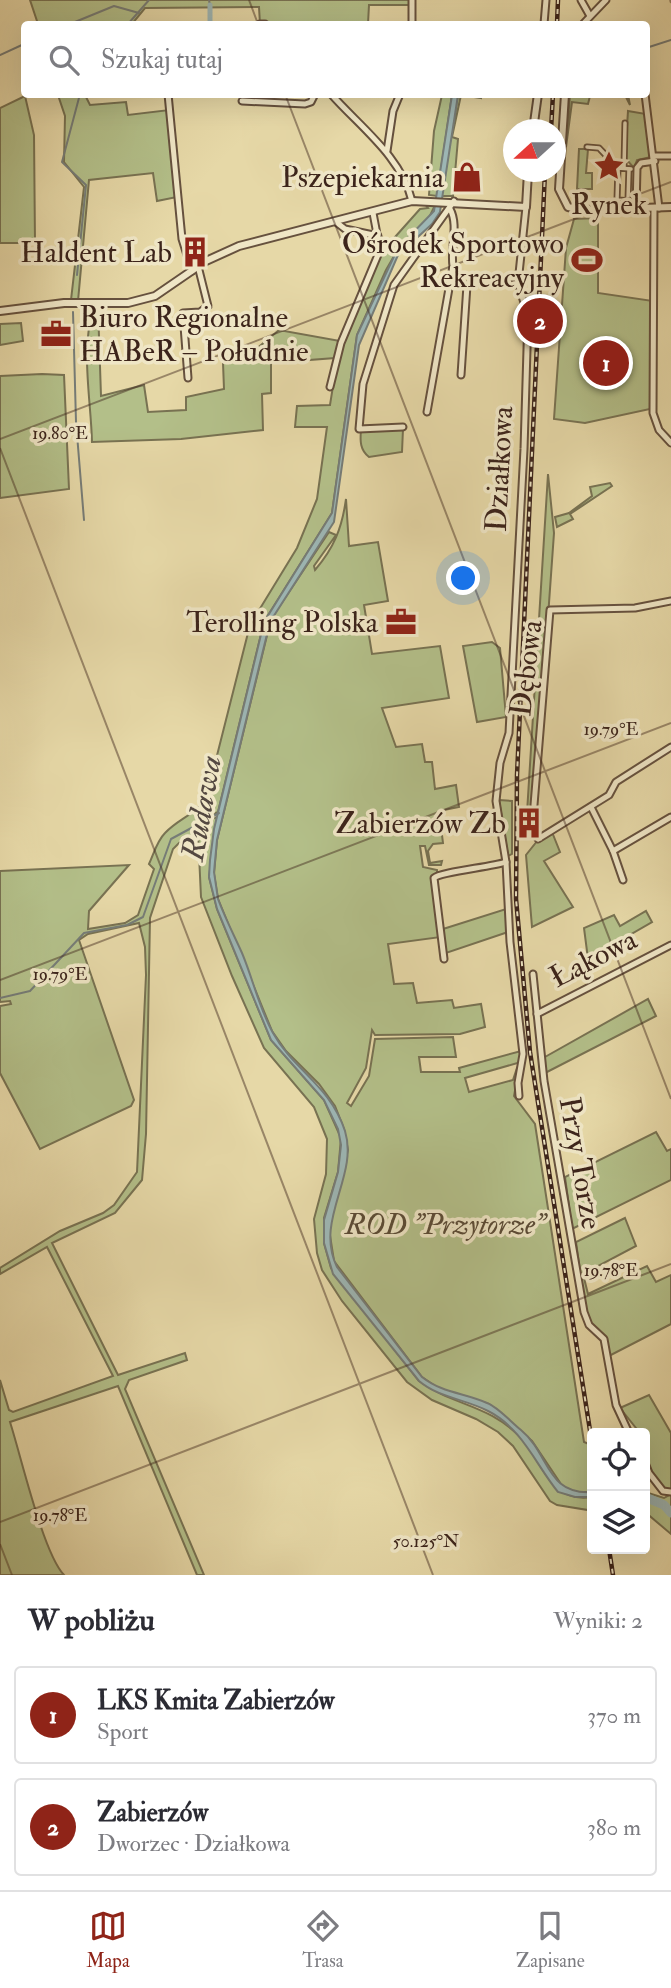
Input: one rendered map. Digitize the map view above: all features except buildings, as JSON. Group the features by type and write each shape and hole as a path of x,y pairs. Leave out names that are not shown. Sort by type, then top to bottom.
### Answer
{"street":[{"path":"412,0 412,21"},
{"path":"544,21 546,0"},
{"path":"580,0 590,16"},
{"path":"586,21 606,0"},
{"path":"168,98 182,239 208,306 200,312 183,313 188,378"},
{"path":"242,101 305,104 313,98"},
{"path":"335,98 387,151 406,184 412,201"},
{"path":"387,151 393,111 398,98"},
{"path":"535,119 537,98"},
{"path":"565,98 559,189 562,202 576,210 671,208"},
{"path":"646,98 654,159 656,208 653,413 659,430 671,443"},
{"path":"618,168 617,200 632,199 625,123"},
{"path":"587,147 599,148 618,168 628,169"},
{"path":"636,209 637,168 641,163 671,156"},
{"path":"461,375 467,285 518,277 527,182"},
{"path":"611,190 617,190"},
{"path":"0,311 64,303 121,304 155,296 195,268 239,246 412,201 427,199 526,207"},
{"path":"402,427 359,429 363,384 394,285 450,209 452,201"},
{"path":"426,412 453,266 451,251 454,216 450,209"},
{"path":"330,387 341,344 380,250 373,212"},
{"path":"336,222 345,229 378,236"},
{"name":"Działkowa","path":"518,277 528,316 524,449 509,733 500,763 496,801 506,862 510,942 523,1054 517,1083 519,1096"},
{"name":"Dębowa","path":"534,805 550,610 635,608 671,601"},
{"path":"538,839 609,795 616,782 671,747"},
{"path":"591,807 613,851 623,880"},
{"path":"613,851 671,817"},
{"path":"444,958 434,878 438,874 483,869 506,862"},
{"name":"Łąkowa","path":"537,1014 671,944"},
{"name":"Przy Torze","path":"533,974 544,1081 584,1312 589,1325 604,1339 619,1415 626,1428"},
{"path":"650,1474 669,1493"}],"green space":[{"path":"30,0 410,0 410,5 369,5 368,21 260,21 259,7 145,8 134,21 37,21"},
{"path":"25,98 34,135 35,243 0,243 0,108"},
{"path":"59,98 86,98 90,105 126,102 128,115 169,110 177,197 157,201 153,173 89,180 78,301 71,300 84,187 64,162 65,116"},
{"path":"441,98 452,98 437,196 429,195 434,131"},
{"path":"457,98 460,98 452,137 458,139 453,196 441,196"},
{"path":"570,98 590,98 588,104 572,102 566,147"},
{"path":"628,111 646,114 651,157 637,160 634,168 625,158"},
{"path":"579,149 588,149 586,173 592,173 592,189 577,189"},
{"path":"436,203 428,220 401,244 386,270 357,335 332,513 264,622 218,812 206,818 207,821 217,817 209,877 217,909 271,1040 324,1100 341,1138 338,1172 324,1218 324,1243 331,1268 419,1381 509,1427 529,1448 557,1488 566,1494 587,1497 587,1510 557,1505 550,1501 513,1446 498,1432 432,1400 407,1382 342,1301 322,1270 317,1253 314,1219 326,1174 327,1139 314,1107 264,1048 232,976 201,897 198,833 183,839 173,849 150,918 146,1134 142,1180 115,1213 52,1243 118,1375 185,1353 187,1360 129,1380 125,1389 204,1575 197,1575 118,1386 10,1422 48,1547 64,1575 0,1575 0,1380 9,1410 13,1412 113,1376 47,1247 0,1274 0,1268 60,1231 103,1213 114,1205 137,1172 146,975 145,947 139,923 88,934 79,940 134,1100 131,1106 40,1149 0,1073 0,1006 11,1004 10,1001 0,1002 0,871 129,865 89,911 88,929 125,923 138,915 154,869 149,864 160,840 165,833 193,812 207,795 250,625 297,548 317,499 327,427 295,427 297,406 330,405 337,361 382,247 387,246 420,209 428,208 425,204"},
{"path":"598,218 598,293 653,301 650,409 585,423 554,419 566,248 574,219"},
{"path":"94,307 98,307 101,396 144,385 148,412 186,410 186,397 224,389 223,363 249,355 279,330 340,341 335,358 271,363 271,393 262,394 263,430 181,439 92,442 87,356"},
{"path":"21,323 23,341 0,345 0,324"},
{"path":"64,375 69,489 0,498 0,376"},
{"path":"403,429 402,452 369,457 362,448 361,430"},
{"path":"548,474 554,533 534,813 527,813"},
{"path":"610,483 612,486 570,514 573,519 557,527 555,517 569,513 592,496 590,487"},
{"name":"ROD \"Przytorze\"","path":"346,499 349,546 378,542 388,601 364,605 372,654 440,646 449,698 382,708 396,747 422,744 425,762 432,762 435,789 456,785 459,807 439,811 443,843 433,844 428,851 430,863 442,861 441,865 429,865 425,846 420,846 423,867 437,870 432,876 432,882 441,937 388,944 394,984 413,983 417,1003 452,1000 454,1008 481,1004 485,1027 460,1034 375,1035 372,1030 366,1068 347,1103 351,1106 369,1076 375,1039 453,1037 456,1057 419,1057 421,1072 460,1072 459,1068 521,1051 521,1062 465,1078 469,1092 513,1080 517,1068 519,1069 514,1096 535,1124 584,1442 587,1443 587,1492 575,1492 563,1487 532,1441 489,1404 441,1390 422,1377 334,1261 329,1229 348,1150 344,1129 335,1106 319,1084 286,1051 272,1031 218,899 214,874 217,840 271,619 329,532 336,535 314,566 315,570 327,554 332,546 342,519"},
{"path":"492,642 500,648 506,717 477,722 463,646"},
{"path":"499,800 512,801 512,854 508,856"},
{"path":"552,832 560,852 544,861 573,907 532,927 526,855 538,840"},
{"path":"506,909 508,932 446,953 443,929"},
{"path":"646,911 652,922 588,959 584,928 614,915 620,926"},
{"path":"648,999 656,1016 545,1073 545,1057"},
{"path":"656,1132 667,1151 671,1149 671,1180 572,1229 565,1177"},
{"path":"625,1218 636,1246 583,1274 588,1294 647,1266 656,1282 671,1275 671,1324 607,1357 602,1339 586,1315 576,1242"},
{"path":"649,1395 671,1433 671,1490 667,1492 660,1486 650,1471 650,1428 636,1428 620,1408"},
{"path":"650,1494 664,1498 671,1494 671,1534 650,1516"}],"water":[{"path":"452,98 458,98 440,212 432,224 398,255 359,345 334,522 270,622 217,840 214,872 218,899 273,1033 330,1102 345,1131 348,1148 346,1165 331,1232 331,1250 337,1267 422,1377 446,1390 496,1408 530,1440 557,1480 566,1487 587,1492 587,1497 558,1492 519,1437 500,1418 479,1407 435,1391 419,1381 333,1274 324,1243 324,1220 338,1172 341,1145 338,1129 324,1100 271,1040 217,909 209,877 214,829 264,622 332,513 357,335 398,248 434,211"}],"waterway":[{"path":"131,21 149,0"},
{"path":"209,0 210,5"},
{"path":"210,5 210,21"},
{"path":"77,21 114,6 139,13"},
{"path":"650,47 671,40"},
{"path":"0,55 21,45"},
{"path":"77,275 86,185 62,162 79,98"},
{"path":"73,312 76,422 84,520"},
{"path":"0,998 30,991 84,933 127,925 143,917 171,839 219,813"},
{"name":"Rudawa","path":"650,1499 664,1505 671,1513"}],"railway":[{"path":"557,21 558,0"},
{"path":"552,119 553,98"},
{"path":"545,182 517,775 516,899 530,1052 590,1428"},
{"path":"610,1554 613,1575"}],"place":[{"name":"Rynek","path":"609,166"},
{"name":"Pszepiekarnia","path":"467,177"},
{"name":"Haldent Lab","path":"195,252"},
{"name":"Ośrodek Sportowo Rekreacyjny","path":"587,260"},
{"name":"Zabierzów","path":"540,321"},
{"name":"Biuro Regionalne HABeR – Południe","path":"56,334"},
{"name":"LKS Kmita Zabierzów","path":"606,363"},
{"name":"Terolling Polska","path":"401,622"},
{"name":"Zabierzów Zb","path":"529,823"}]}
